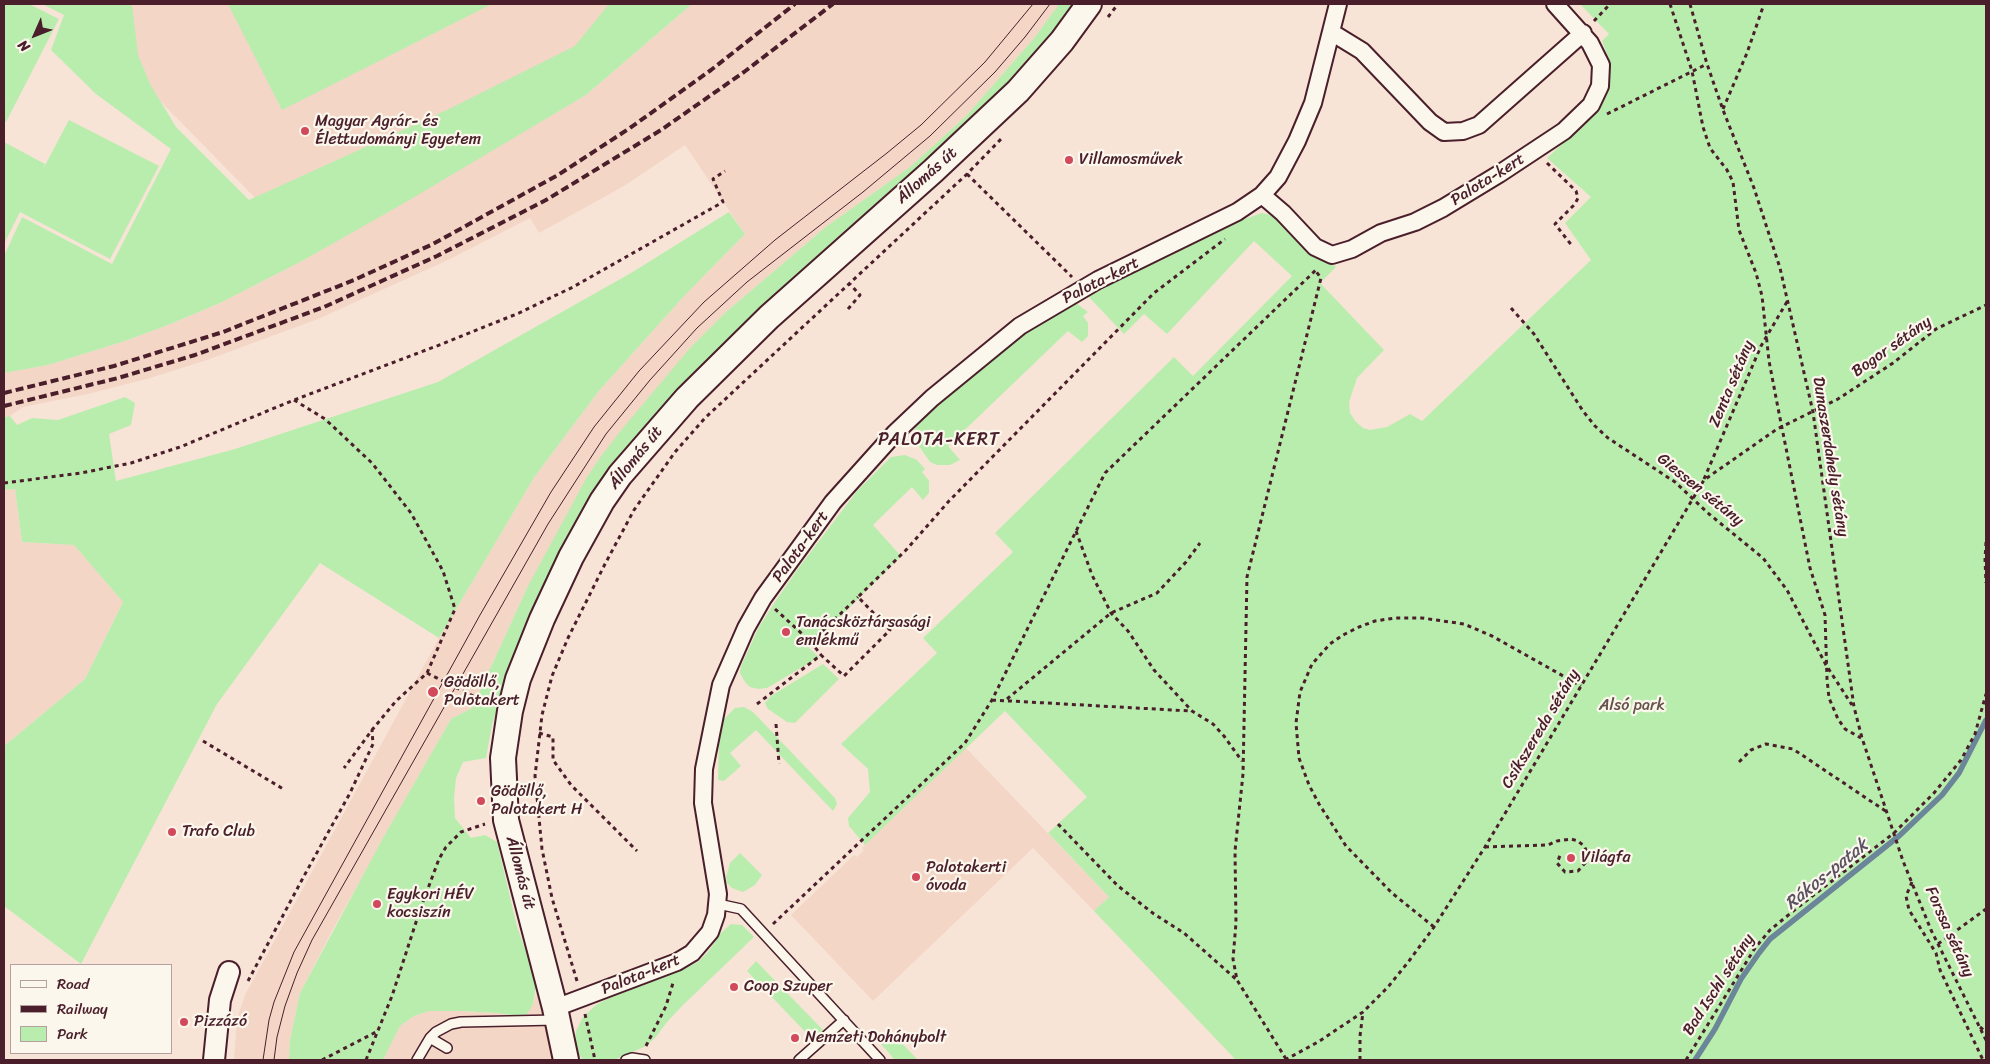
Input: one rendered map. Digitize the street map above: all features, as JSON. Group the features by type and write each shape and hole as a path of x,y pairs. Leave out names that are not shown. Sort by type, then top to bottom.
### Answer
{"main road":[{"name":"Állomás út","path":"566,1060 506,820 503,758 510,711 521,672 542,618 570,556 602,501 634,457 686,398 736,348 933,171 1018,91 1062,41 1098,12"}],"street":[{"name":"Palota-kert","path":"556,1014 582,999 673,964 692,953 705,939 714,924 718,894 703,803 704,769 721,685 746,628 763,598 833,502 895,433 932,398 1020,326 1083,288 1237,212 1262,195 1278,177 1310,111 1338,4"},
{"name":"Palota-kert","path":"1332,255 1352,249 1381,232 1415,222 1443,208 1564,131 1591,105 1600,86 1601,64 1583,33 1555,4"},
{"path":"1331,32 1362,51 1430,122 1444,132 1463,131 1480,125 1583,33"},
{"path":"1262,195 1284,213 1315,247 1332,255"},
{"path":"214,1060 220,1000 228,972"}],"lane":[{"path":"718,904 742,909 880,1060"},
{"path":"417,1060 430,1038 443,1027 462,1022 556,1014"},
{"path":"799,1060 844,1020"},
{"path":"430,1038 447,1048"},
{"path":"626,1060 632,1058 643,1059"}],"path":[{"path":"1098,12 1118,4"},
{"path":"1583,33 1610,4"},
{"path":"1670,4 1692,71 1703,127 1710,148 1727,170 1733,182 1739,230 1756,273 1762,296 1769,361 1781,427 1810,568 1825,615 1829,698 1838,719 1845,729 1862,738"},
{"name":"Dunaszerdahely sétány","path":"1690,4 1722,110 1766,223 1788,300 1813,412 1854,707 1862,738 1903,861"},
{"path":"1722,110 1747,53 1764,4"},
{"path":"1606,114 1707,64"},
{"path":"595,1060 582,999 552,898 542,849 535,776 539,732 552,676 568,638 634,510 675,452 705,418 967,174 1008,132"},
{"path":"1535,150 1576,192 1578,198 1575,204 1555,224 1573,247"},
{"path":"4,482 81,473 131,463 180,447 294,400 519,313 573,288 723,202 713,179 725,171"},
{"path":"967,174 1083,288"},
{"path":"811,642 906,550 949,500 1154,293 1233,233"},
{"path":"764,933 965,743 992,700 1105,473 1332,255"},
{"path":"1237,980 1233,959 1236,923 1235,851 1242,791 1247,577 1321,278 1316,270"},
{"path":"848,309 860,295 850,284"},
{"name":"Zenta sétány","path":"1704,480 1761,346 1788,300"},
{"name":"Bogor sétány","path":"1813,412 1838,399 1893,363 1936,329 1986,305"},
{"name":"Giessen sétány","path":"1511,308 1534,334 1583,411 1595,426 1608,438 1675,482 1709,514 1755,550 1772,569 1794,603 1826,664 1854,707"},
{"path":"294,400 325,419 372,463 411,513 443,571 455,609 427,673 396,701 344,768"},
{"name":"Csíkszereda sétány","path":"1286,1060 1318,1042 1363,1012 1388,987 1434,927 1485,847 1704,480 1781,427 1813,412"},
{"path":"1076,531 1092,575 1111,613 1128,631 1154,670 1192,711 1218,729 1228,740 1242,762"},
{"path":"1986,542 1984,559 1986,584"},
{"path":"1007,699 1111,613 1156,593 1186,562 1200,543"},
{"path":"763,598 811,642 844,676 890,630 858,597"},
{"path":"1434,927 1392,893 1346,846 1309,785 1299,758 1296,723 1300,692 1312,664 1330,644 1358,627 1375,621 1394,618 1422,618 1464,624 1492,636 1581,686"},
{"path":"757,704 821,654"},
{"path":"427,673 484,702 510,711"},
{"name":"Bad Ischl sétány","path":"1686,1060 1750,955 1770,930 1894,833 1934,793 1961,760 1975,734 1986,694"},
{"path":"992,700 1007,699 1043,704 1192,711"},
{"path":"776,724 779,764"},
{"path":"246,984 350,794 373,744 372,730"},
{"path":"539,732 553,738 553,760 571,785 637,851"},
{"path":"203,741 285,790"},
{"path":"1739,762 1751,750 1766,744 1793,749 1887,812"},
{"path":"366,1060 376,1031 392,996 439,859 446,846 461,832 506,820"},
{"path":"1058,824 1089,858 1122,889 1154,914 1184,932 1237,980 1286,1060"},
{"path":"1485,847 1548,845 1557,841 1571,839 1578,841 1586,849 1586,862 1578,871 1572,873 1565,872 1557,863 1561,853"},
{"name":"Forssa sétány","path":"1903,861 1938,944 1986,1040"},
{"path":"1912,881 1906,896 1910,910 1936,953 1940,970 1982,1060"},
{"path":"1938,944 1986,909"},
{"path":"643,1059 670,994 673,981 673,964"},
{"path":"1360,1060 1363,1012"},
{"path":"1980,1027 1986,1032"},
{"path":"322,1060 376,1031"}],"shaded area":[{"name":"Magyar Agrár- és Élettudományi Egyetem","path":"65,4 651,4 578,56 264,207"},
{"path":"692,4 1059,4 1035,37 966,116 910,167 827,226 726,312 528,586 472,708 451,719 333,929 300,993 290,1040 289,1060 234,1060 237,1019 245,995 439,638 535,476 598,392 685,295 745,234 685,145 624,186 539,233 530,218 448,260 318,319 207,360 150,378 88,394 23,407 10,416 4,417 4,373 48,365 125,341 168,325 220,303 302,261 586,95"},
{"path":"15,489 22,542 74,545 123,602 85,679 4,746 4,490"},
{"name":"Palotakerti óvoda","path":"966,748 1109,897 1094,911 1033,848 873,1001 791,915 854,855 857,857 864,850 862,848"},
{"path":"537,991 553,1060 383,1060 400,1026 414,1016 429,1011 444,1010 516,1016 533,1004"}],"green space":[{"path":"4,4 29,4 59,19 6,122 4,121"},
{"path":"42,4 132,4 138,55 150,84 176,127 249,200 449,109 575,46 609,4 692,4 586,95 406,202 302,261 220,303 168,325 125,341 48,365 4,373 4,256 22,217 112,264 171,149 96,94 51,50 64,15"},
{"path":"228,4 492,4 282,110"},
{"path":"1059,4 1075,4 1017,77 972,123 706,361 636,439 525,634 501,695 492,725 486,758 463,762 456,778 454,798 455,818 471,838 485,835 497,842 517,927 537,981 533,1004 527,1014 516,1016 497,1013 429,1011 414,1016 400,1026 383,1060 289,1060 290,1040 300,993 383,838 451,719 472,708 528,586 587,477 602,455 691,347 726,312 827,226 910,167 966,116 1035,37"},
{"name":"Alsó park","path":"1580,4 1986,4 1986,1060 1234,1060 1094,911 1109,897 1048,833 1087,797 1005,711 865,845 849,826 848,818 870,792 868,769 841,744 937,653 923,638 1013,552 995,533 1174,357 1193,376 1292,276 1254,241 1167,334 1144,314 1124,334 1086,294 1127,274 1160,261 1236,222 1262,213 1278,217 1336,267 1320,283 1384,350 1357,378 1349,402 1350,413 1356,422 1363,428 1370,430 1387,427 1410,414 1422,421 1591,260 1565,223 1591,197 1547,158 1596,113 1609,77 1609,59 1602,41 1609,34"},
{"path":"69,120 159,166 110,259 20,212 4,244 4,142 45,164 42,171"},
{"path":"729,212 745,234 685,295 598,392 535,476 439,638 320,563 217,704 81,964 4,906 4,746 85,679 123,602 74,545 22,542 15,489 4,490 4,417 10,416 17,425 32,418 58,420 125,397 135,403 131,425 109,434 116,481 235,449 438,382 631,273"},
{"path":"1076,303 1088,312 1083,316 1088,323 1088,336 1082,342 1068,331 948,446 960,460 950,465 937,465 930,462 914,439 913,432 919,422 1010,344 1057,310"},
{"path":"905,455 917,460 925,469 922,472 929,481 929,493 923,500 912,487 873,525 901,556 809,648 819,657 767,688 758,689 750,687 740,673 741,666 759,627 775,602 857,491 891,457"},
{"path":"823,664 839,679 795,723 787,722 768,709 765,703 771,696"},
{"path":"744,707 753,712 835,798 837,804 833,811 756,730 730,753 741,766 724,781 718,780 719,744 724,719 735,708"},
{"path":"740,853 762,875 755,885 743,892 732,888 727,883 726,877 730,863"},
{"path":"731,924 742,925 754,937 682,1006 655,1038 646,1046 614,1060 583,1060 578,1053 575,1042 576,1031 583,1017 596,1005 698,962 708,952 721,933"},
{"path":"756,961 823,1030 813,1040 747,971"},
{"path":"890,1031 918,1060 895,1060 881,1044"}],"waterway":[{"name":"Rákos-patak","path":"1695,1060 1715,1029 1741,979 1770,939 1899,836 1942,795 1959,773 1986,720"}],"tram line":[{"path":"263,1060 269,1020 274,1002 294,952 480,615 551,492 594,427 639,371 704,302 775,240 921,125 985,62 1033,4"},
{"path":"274,1060 277,1037 285,1006 312,940 548,524 606,434 650,380 697,328 747,282 863,192 930,136 995,72 1050,4"}],"railway":[{"path":"4,393 114,366 223,332 354,280 433,244 558,175 630,128 711,70 795,4"},
{"path":"4,406 118,378 195,355 324,307 437,256 546,200 661,130 744,72 833,4"}],"place":[{"name":"Magyar Agrár- és Élettudományi Egyetem","path":"305,131"},
{"name":"Villamosművek","path":"1069,160"},
{"name":"Tanácsköztársasági emlékmű","path":"786,632"},
{"name":"Gödöllő, Palotakert","path":"433,692"},
{"name":"Gödöllő, Palotakert H","path":"481,801"},
{"name":"Trafo Club","path":"172,832"},
{"name":"Világfa","path":"1571,858"},
{"name":"Palotakerti óvoda","path":"916,877"},
{"name":"Egykori HÉV kocsiszín","path":"377,904"},
{"name":"Coop Szuper","path":"734,987"},
{"name":"Pizzázó","path":"184,1022"},
{"name":"Nemzeti Dohánybolt","path":"795,1038"}],"district":[{"name":"PALOTA-KERT","path":"939,440"}]}
